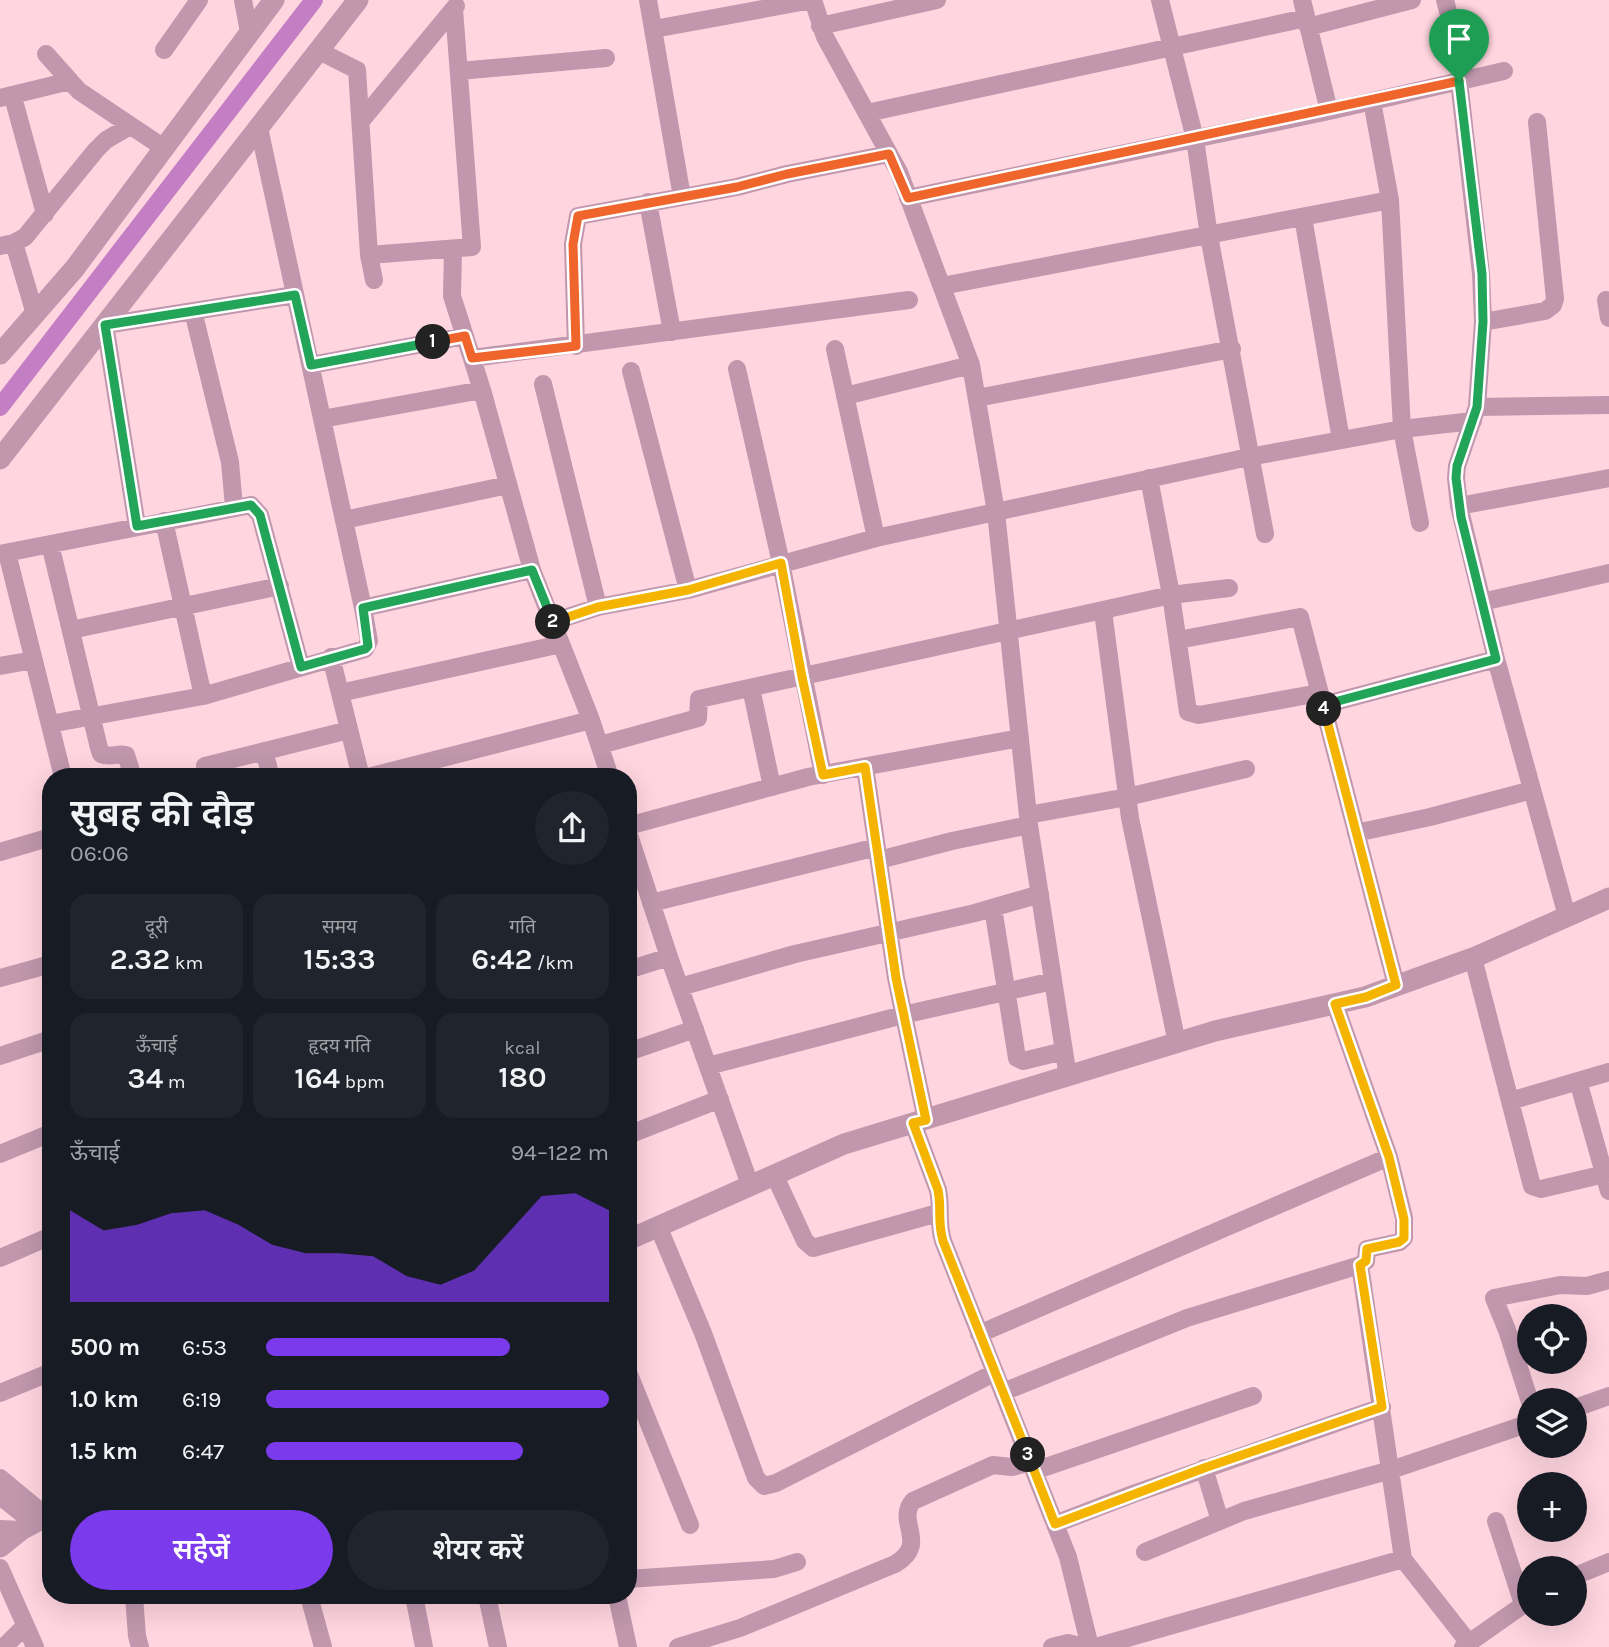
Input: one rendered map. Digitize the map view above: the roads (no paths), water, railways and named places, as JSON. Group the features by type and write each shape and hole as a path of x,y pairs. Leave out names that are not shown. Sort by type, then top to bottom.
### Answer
{"street":[{"path":"163,50 199,0"},
{"path":"243,0 249,33"},
{"path":"0,354 75,268 274,0"},
{"path":"0,459 358,0"},
{"path":"648,0 682,197"},
{"path":"654,29 813,0 820,26 889,154 908,198 971,365 996,512 1029,820 1068,1077"},
{"path":"820,26 937,0"},
{"path":"1160,0 1195,139 1209,236 1265,534"},
{"path":"867,113 1306,15 1412,0"},
{"path":"1445,0 1463,81 1482,274 1483,322 1475,414 1457,466 1456,478 1460,506 1496,659 1567,916"},
{"path":"360,121 457,4"},
{"path":"369,255 472,247 459,71 457,4"},
{"path":"1306,15 1329,111"},
{"path":"319,51 357,70 369,255 374,280"},
{"path":"46,54 79,91 163,148"},
{"path":"459,71 606,58"},
{"path":"908,198 1329,111 1504,71"},
{"path":"45,214 6,97 70,81"},
{"path":"1372,101 1390,200 1402,429 1420,523"},
{"path":"1483,322 1545,311 1553,305 1555,299 1537,122"},
{"path":"36,314 7,245 25,237 96,150 106,140 130,126"},
{"path":"50,724 203,696 368,646 363,608 259,128"},
{"path":"576,346 573,244 578,216 737,187 889,154"},
{"path":"942,286 1390,200"},
{"path":"648,202 672,332"},
{"path":"1303,217 1341,440"},
{"path":"453,249 452,296 482,390 532,570 607,768"},
{"path":"105,325 295,295"},
{"path":"1606,299 1609,318"},
{"path":"472,358 909,300"},
{"path":"193,311 230,462 234,507"},
{"path":"105,325 137,526"},
{"path":"311,365 465,336"},
{"path":"835,349 876,538"},
{"path":"977,398 1232,349"},
{"path":"845,396 971,365"},
{"path":"737,369 781,563 823,775"},
{"path":"631,371 688,590"},
{"path":"543,384 598,607"},
{"path":"322,419 482,390"},
{"path":"552,622 598,607 688,590 876,538 1249,457 1475,414 1609,405"},
{"path":"1149,478 1171,595 1186,706 1192,715 1321,699 1496,659"},
{"path":"1460,506 1609,478"},
{"path":"344,520 508,485"},
{"path":"61,768 34,660 3,554 251,505 260,515 301,667"},
{"path":"164,521 203,696"},
{"path":"50,544 101,754 108,757 126,755 130,768"},
{"path":"363,608 532,570"},
{"path":"1482,603 1609,573"},
{"path":"71,629 280,586"},
{"path":"600,745 698,718 699,699 1171,595 1229,589"},
{"path":"1104,611 1127,797 1177,1042"},
{"path":"1178,639 1300,617 1396,985"},
{"path":"340,693 561,644"},
{"path":"331,657 359,768"},
{"path":"0,666 34,660"},
{"path":"751,688 772,787"},
{"path":"403,768 591,720"},
{"path":"205,766 349,730"},
{"path":"637,824 823,775 1020,738"},
{"path":"264,751 269,768"},
{"path":"865,767 919,1122 938,1190 938,1213 943,1241 1068,1557 1090,1647"},
{"path":"642,894 952,841 1246,769"},
{"path":"1356,833 1532,790"},
{"path":"0,852 42,840"},
{"path":"637,872 642,894 669,957 750,1185"},
{"path":"680,987 795,954 993,908 1040,894"},
{"path":"637,1236 844,1144 1215,1031 1366,997 1473,958 1609,898"},
{"path":"993,908 1016,1054 1020,1060 1064,1051"},
{"path":"637,967 669,957"},
{"path":"1473,958 1530,1182 1535,1188 1607,1180 1578,1082"},
{"path":"0,978 42,966"},
{"path":"708,1066 903,1015 1053,981"},
{"path":"1003,1392 1188,1318 1360,1265 1366,1261 1367,1249 1399,1242 1404,1238 1404,1219 1389,1157 1335,1004"},
{"path":"637,1049 695,1029"},
{"path":"0,1056 42,1042"},
{"path":"1510,1101 1609,1072"},
{"path":"637,1131 720,1099"},
{"path":"0,1154 42,1137"},
{"path":"979,1334 1389,1157"},
{"path":"775,1174 805,1241 813,1248 938,1213"},
{"path":"658,1226 703,1333 756,1478 764,1486 776,1483 994,1373"},
{"path":"0,1258 42,1241"},
{"path":"1360,1265 1403,1559 1466,1645 1517,1608"},
{"path":"1526,1388 1494,1298 1560,1285 1587,1286 1609,1280"},
{"path":"0,1393 42,1376"},
{"path":"637,1394 690,1525"},
{"path":"678,1647 740,1628 895,1564 910,1552 912,1543 909,1504 993,1465 1032,1466 1253,1396"},
{"path":"1587,1404 1609,1396"},
{"path":"1055,1524 1204,1468 1382,1407"},
{"path":"1145,1552 1257,1507 1391,1470 1517,1427"},
{"path":"1204,1468 1220,1521"},
{"path":"0,1478 30,1522"},
{"path":"0,1496 30,1522"},
{"path":"1496,1521 1517,1578"},
{"path":"0,1547 30,1522"},
{"path":"1097,1647 1403,1559"},
{"path":"637,1578 775,1569 796,1562"},
{"path":"1587,1572 1609,1562"},
{"path":"0,1568 34,1647"},
{"path":"135,1604 140,1647"},
{"path":"311,1604 323,1647"},
{"path":"416,1604 424,1647"},
{"path":"489,1604 498,1647"},
{"path":"619,1604 628,1647"},
{"path":"4,1647 24,1627"},
{"path":"1052,1647 1068,1643 1084,1647"}],"waterway":[{"path":"0,407 314,0"}]}
